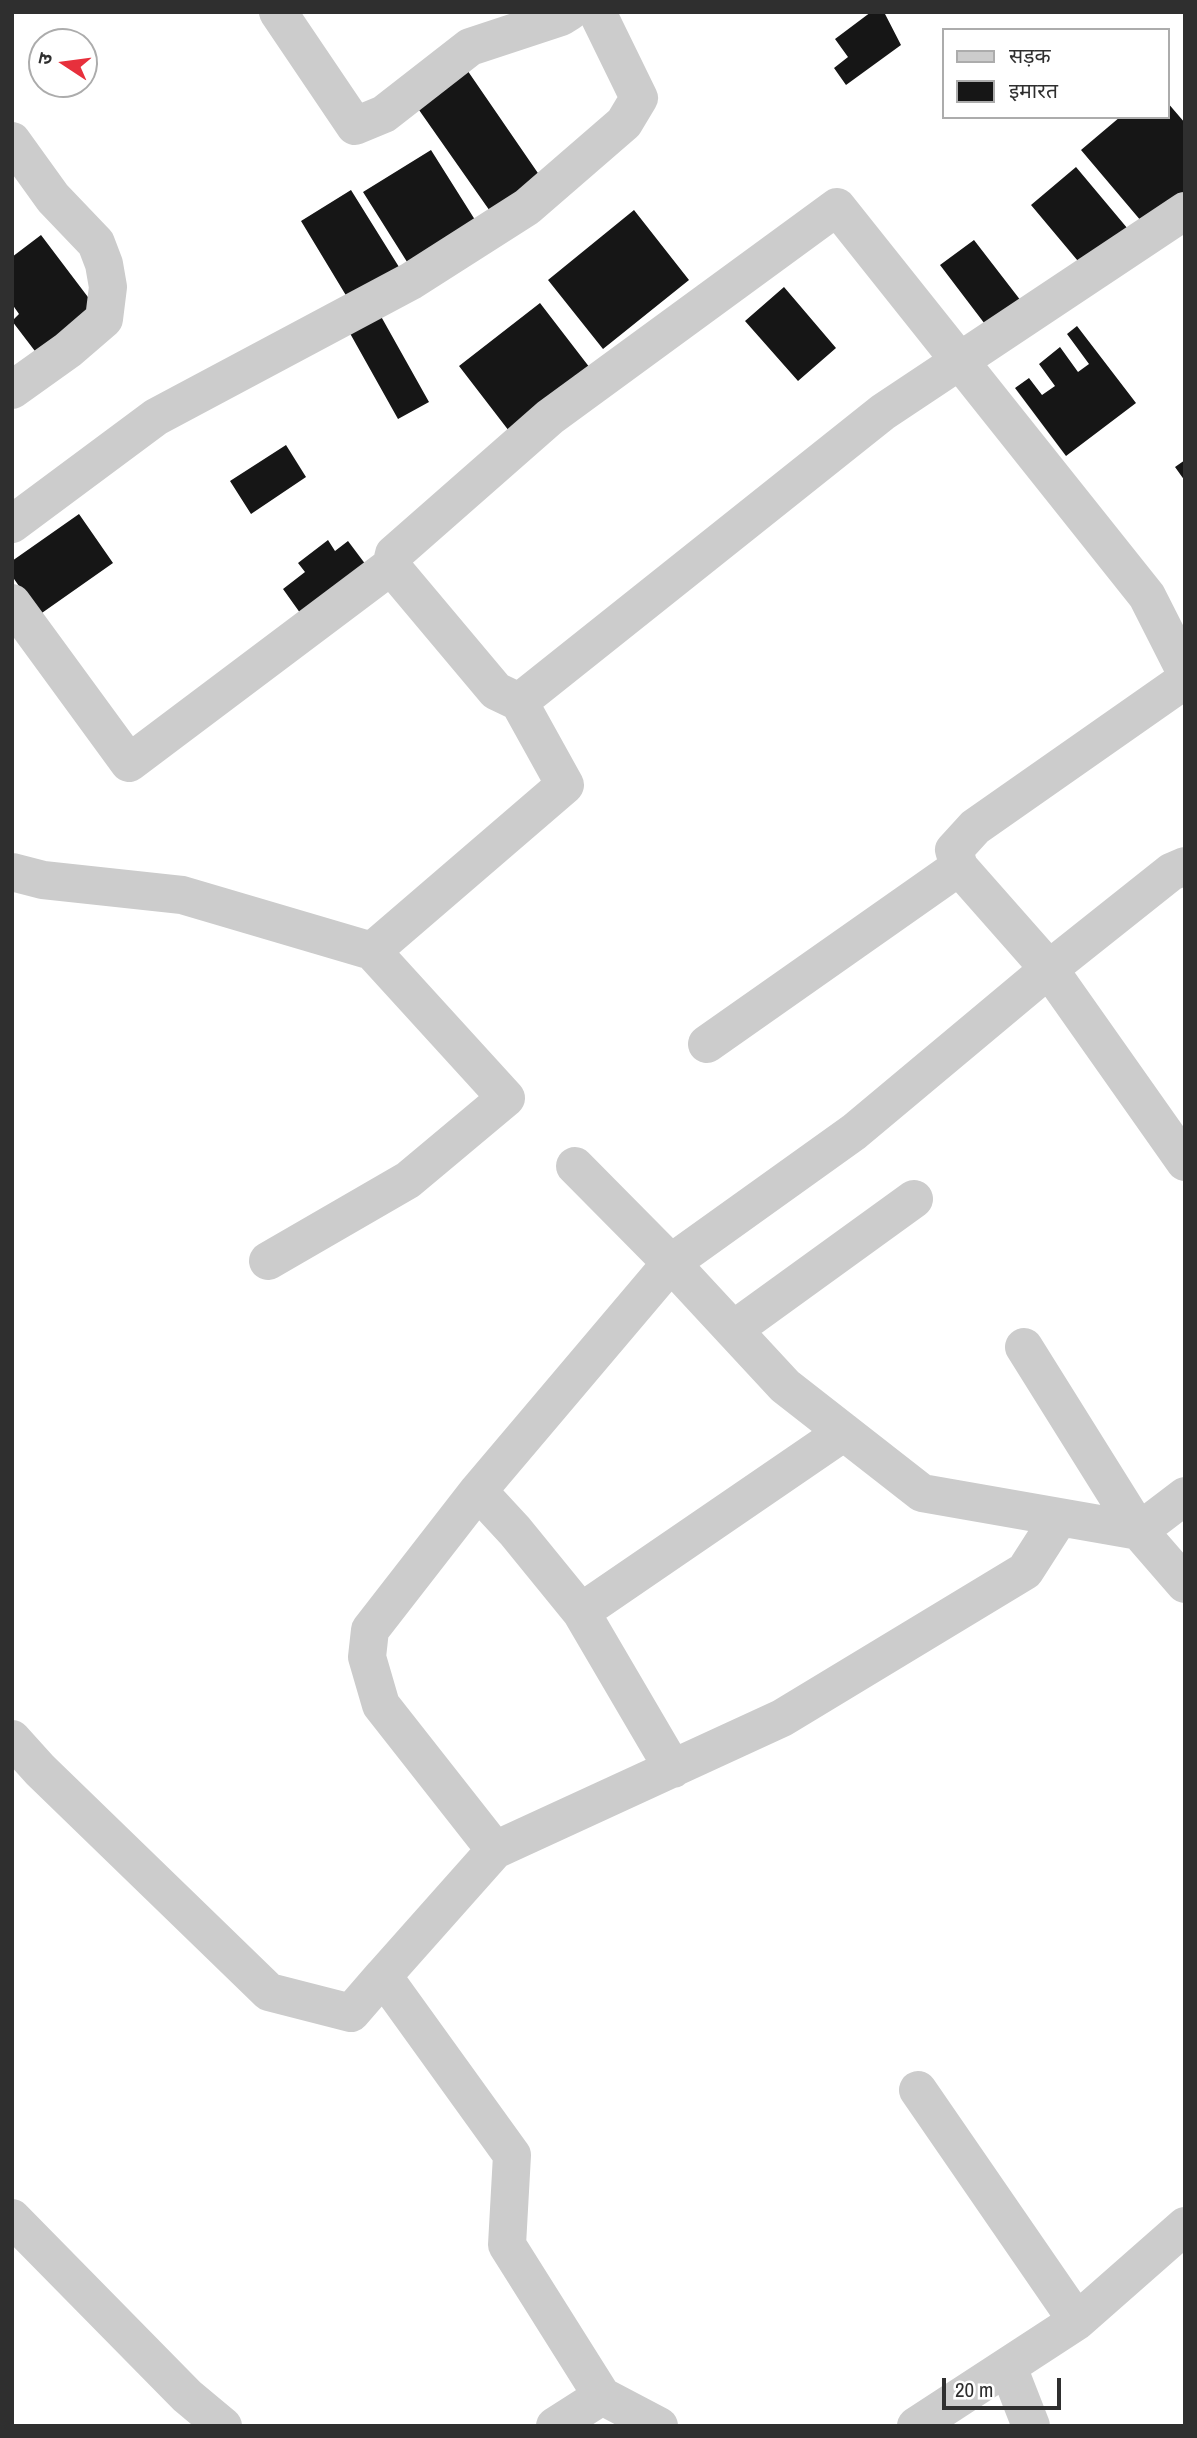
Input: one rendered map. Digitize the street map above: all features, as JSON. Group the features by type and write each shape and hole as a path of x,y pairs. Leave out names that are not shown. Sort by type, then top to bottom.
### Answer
{"street":[{"path":"278,12 355,126 383,114 470,47 569,12"},
{"path":"12,524 156,417 411,281 527,207 624,123 639,98 597,12"},
{"path":"12,141 53,198 96,243 104,264 108,287 104,319 47,366 12,390"},
{"path":"12,603 129,763 391,566 394,554 550,417 837,207 1147,596 1185,671"},
{"path":"519,702 883,412 1185,211"},
{"path":"372,951 565,785 519,702 496,691 391,566"},
{"path":"1185,680 975,827 954,850 959,867 1049,969 1185,1162"},
{"path":"495,1850 381,1705 367,1657 370,1630 478,1491 671,1263 855,1132 1049,969 1171,872 1185,866"},
{"path":"707,1044 959,867"},
{"path":"12,872 43,880 182,895 372,951 506,1098 408,1180 268,1261"},
{"path":"575,1166 671,1263 785,1386 922,1493 1139,1531 1185,1496"},
{"path":"733,1331 914,1199"},
{"path":"1024,1347 1139,1531 1185,1584"},
{"path":"581,1612 844,1432"},
{"path":"478,1491 515,1531 581,1612 673,1769"},
{"path":"12,1739 26,1777 269,1992 351,2014 495,1850 782,1718 1025,1571 1059,1518"},
{"path":"383,1976 512,2155 507,2245 602,2396 659,2426"},
{"path":"918,2090 1077,2321"},
{"path":"12,2218 187,2396 223,2426"},
{"path":"916,2426 1077,2321 1185,2226"},
{"path":"1008,2367 1031,2426"},
{"path":"555,2426 602,2396"}],"building":[{"path":"871,12 884,12 901,45 846,85 834,68 848,57 835,39"},
{"path":"463,64 542,179 492,214 412,100"},
{"path":"1169,104 1185,123 1185,197 1147,228 1081,150 1118,119 1169,119"},
{"path":"431,150 477,223 409,265 363,192"},
{"path":"1076,167 1133,235 1088,273 1031,205"},
{"path":"351,190 404,275 353,307 301,221"},
{"path":"634,210 689,280 603,349 548,280"},
{"path":"41,235 100,313 41,359 12,321 19,314 12,304 12,257"},
{"path":"974,240 1028,310 994,336 940,265"},
{"path":"784,287 836,348 798,381 745,321"},
{"path":"540,303 590,368 509,431 459,366"},
{"path":"378,311 429,402 398,419 347,328"},
{"path":"1077,326 1136,403 1066,456 1015,388 1029,378 1042,395 1055,386 1039,364 1060,347 1078,372 1089,364 1067,334"},
{"path":"286,445 306,477 251,514 230,481"},
{"path":"1185,460 1185,481 1175,467"},
{"path":"79,514 113,563 39,615 12,576 12,561"},
{"path":"328,540 335,551 348,541 369,569 303,617 283,589 305,572 298,563"}]}
